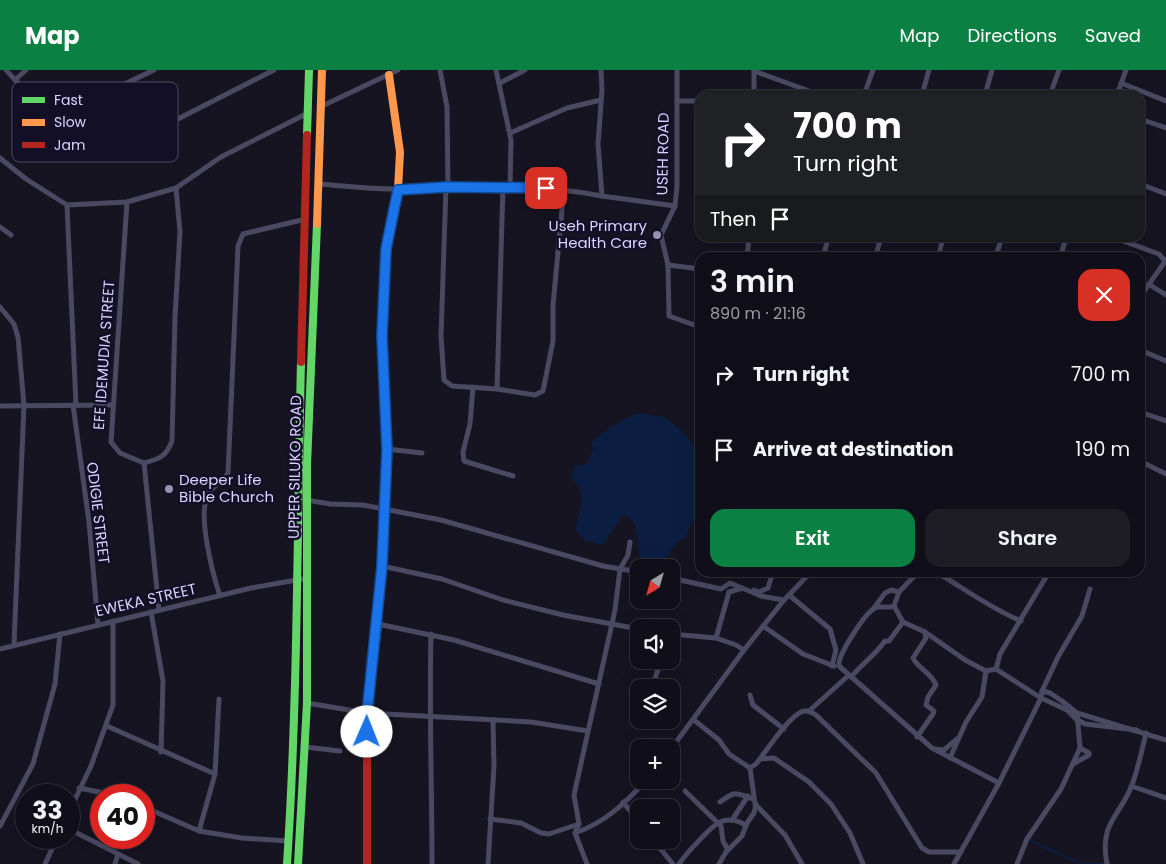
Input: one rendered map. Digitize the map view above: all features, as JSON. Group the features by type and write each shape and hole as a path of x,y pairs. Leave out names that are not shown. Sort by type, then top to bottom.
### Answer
{"main road":[{"name":"UPPER SILUKO ROAD","path":"287,864 294,764 298,483 307,219 306,114 309,70"},
{"name":"UPPER SILUKO ROAD","path":"298,864 307,702 307,500 322,70"},
{"path":"367,864 367,714 378,624 387,450 382,336 386,249 398,190 400,152 389,75"}],"street":[{"path":"6,70 15,80 26,70"},
{"path":"129,82 154,70"},
{"path":"178,120 274,70"},
{"path":"320,107 398,70"},
{"path":"440,70 448,107 441,336 442,374 446,384 535,395 543,391 553,341 554,296 564,189"},
{"path":"496,70 510,133 510,188"},
{"path":"500,83 525,70"},
{"path":"601,70 598,144 602,196"},
{"name":"USEH ROAD","path":"677,70 677,187 675,206 660,235 668,265 670,316 695,326"},
{"path":"754,90 754,70 807,90"},
{"path":"866,90 873,70"},
{"path":"924,90 930,70"},
{"path":"986,90 992,70"},
{"path":"1052,90 1059,70"},
{"path":"1119,90 1126,70"},
{"path":"1121,83 1138,90"},
{"path":"1145,93 1166,101"},
{"path":"510,133 567,108 601,100"},
{"path":"677,101 695,101"},
{"path":"0,158 26,179 67,205 127,202 176,188 221,157 306,114"},
{"path":"1145,121 1166,128"},
{"path":"319,184 398,190 447,187 564,189 675,206"},
{"path":"1145,186 1166,194"},
{"path":"497,389 504,187"},
{"path":"159,610 144,463 161,458 166,454 172,441 175,318 180,232 176,188"},
{"name":"EFE IDEMUDIA STREET","path":"127,202 111,442 113,447 120,453 144,463"},
{"name":"ODIGIE STREET","path":"67,205 74,405 89,522 98,624"},
{"path":"220,596 206,540 205,504 209,492 222,483 228,473 238,246 243,234 307,219"},
{"path":"0,227 11,234"},
{"path":"1126,242 1159,254 1166,260 1145,291"},
{"path":"668,265 695,268"},
{"path":"1150,285 1166,295"},
{"path":"0,307 14,324 18,337 24,405 14,644"},
{"path":"1145,352 1166,361"},
{"path":"473,387 470,424 463,452 464,461 513,476"},
{"path":"0,406 112,405"},
{"path":"1145,414 1166,421"},
{"path":"387,450 422,453"},
{"path":"1145,464 1166,474"},
{"path":"307,500 330,504 385,508 441,520 487,534 630,571"},
{"path":"588,864 575,833 579,824 574,795 617,601 616,588 620,569 628,555 630,542"},
{"path":"382,566 442,579 503,600 630,628"},
{"path":"716,638 729,592 743,588 760,592 768,588 771,577"},
{"path":"679,739 694,720 702,704 744,650 784,600 806,577"},
{"path":"894,606 899,592 913,577"},
{"path":"945,577 972,593 988,606 1021,621"},
{"path":"996,669 1000,654 1046,577"},
{"path":"298,579 308,578"},
{"name":"EWEKA STREET","path":"0,649 98,624 298,579"},
{"path":"680,580 721,589 730,583 761,596 784,600"},
{"path":"954,864 999,783 1041,698 1042,691 1058,657 1082,616 1090,589"},
{"path":"899,592 891,590 885,593 862,620 838,662 842,669 917,737 935,750 999,783"},
{"path":"789,595 830,629 836,650 832,666"},
{"path":"874,608 894,606"},
{"path":"894,606 904,622 925,632 965,660 986,670 996,669 1041,698 1068,710 1091,726 1099,724 1112,728 1137,730"},
{"path":"151,612 163,681 161,752"},
{"path":"1006,615 1026,613"},
{"path":"80,786 91,766 113,705 114,621"},
{"path":"809,711 876,653 904,622"},
{"path":"378,624 431,634 599,684"},
{"path":"763,626 803,654 842,669"},
{"path":"917,737 933,714 926,704 936,685 932,675 918,665 913,658 926,638 925,632"},
{"path":"0,826 33,764 55,684 60,634"},
{"path":"431,634 429,716 432,864"},
{"path":"680,635 716,638 744,650"},
{"path":"736,645 748,645"},
{"path":"950,758 982,697 986,670"},
{"path":"1017,864 1027,839 1061,789 1080,748 1076,716 1062,700 1042,691"},
{"path":"750,695 752,705 784,729"},
{"path":"199,831 214,774 219,698"},
{"path":"307,702 367,714 531,722 588,731"},
{"path":"750,768 760,760 795,715 804,710 809,711 816,715 876,773 922,848 929,852 961,852"},
{"path":"1076,716 1137,730 1166,740"},
{"path":"488,864 494,766 493,720"},
{"path":"694,720 719,740 729,754 750,768"},
{"path":"107,726 161,752 214,774"},
{"path":"1106,864 1104,845 1109,822 1131,786 1146,733"},
{"path":"935,750 947,748 960,736"},
{"path":"305,748 340,751"},
{"path":"1073,764 1089,755 1080,748"},
{"path":"760,760 774,758 819,791 850,833 863,864"},
{"path":"719,864 728,850 742,836 754,813 755,802 752,792 750,768"},
{"path":"1131,786 1166,798"},
{"path":"575,833 596,826 612,815 637,789"},
{"path":"685,792 718,822 723,830 722,841 728,850"},
{"path":"732,820 752,792"},
{"path":"720,802 729,794 747,797 755,802 785,835 802,864"},
{"path":"623,802 630,811"},
{"path":"155,812 199,831 242,838 288,841"},
{"path":"490,818 521,823 541,833 549,834 579,824"},
{"path":"679,864 689,850 718,822 732,820 746,826"},
{"path":"80,835 138,864"},
{"path":"45,864 52,849"},
{"path":"660,849 673,864"},
{"path":"115,864 118,854"}],"water":[{"path":"639,413 665,417 684,433 695,447 695,520 692,522 687,536 676,544 665,559 642,559 639,554 636,528 632,520 623,514 603,545 586,541 576,530 582,497 577,484 571,478 574,466 587,464 594,448 591,444 594,440 621,421"}],"waterway":[{"path":"1027,839 1082,864 1111,864"}],"traffic: fast":[{"path":"307,135 309,70"},
{"path":"372,676 378,624 387,449 382,335 386,249 393,213"},
{"path":"298,864 307,703 307,465 317,224"},
{"path":"287,864 295,676 301,362"}],"traffic: slow":[{"path":"317,224 322,70"},
{"path":"389,75 400,152 398,190 393,213"}],"traffic: jam":[{"path":"301,362 307,135"},
{"path":"367,864 367,713 372,676"}],"place":[{"name":"Useh Primary Health Care","path":"657,235"},
{"name":"Deeper Life Bible Church","path":"169,489"}],"route":[{"path":"367,732 367,714 378,624 387,450 382,336 386,249 388,231 398,190 446,187 546,188"}]}
